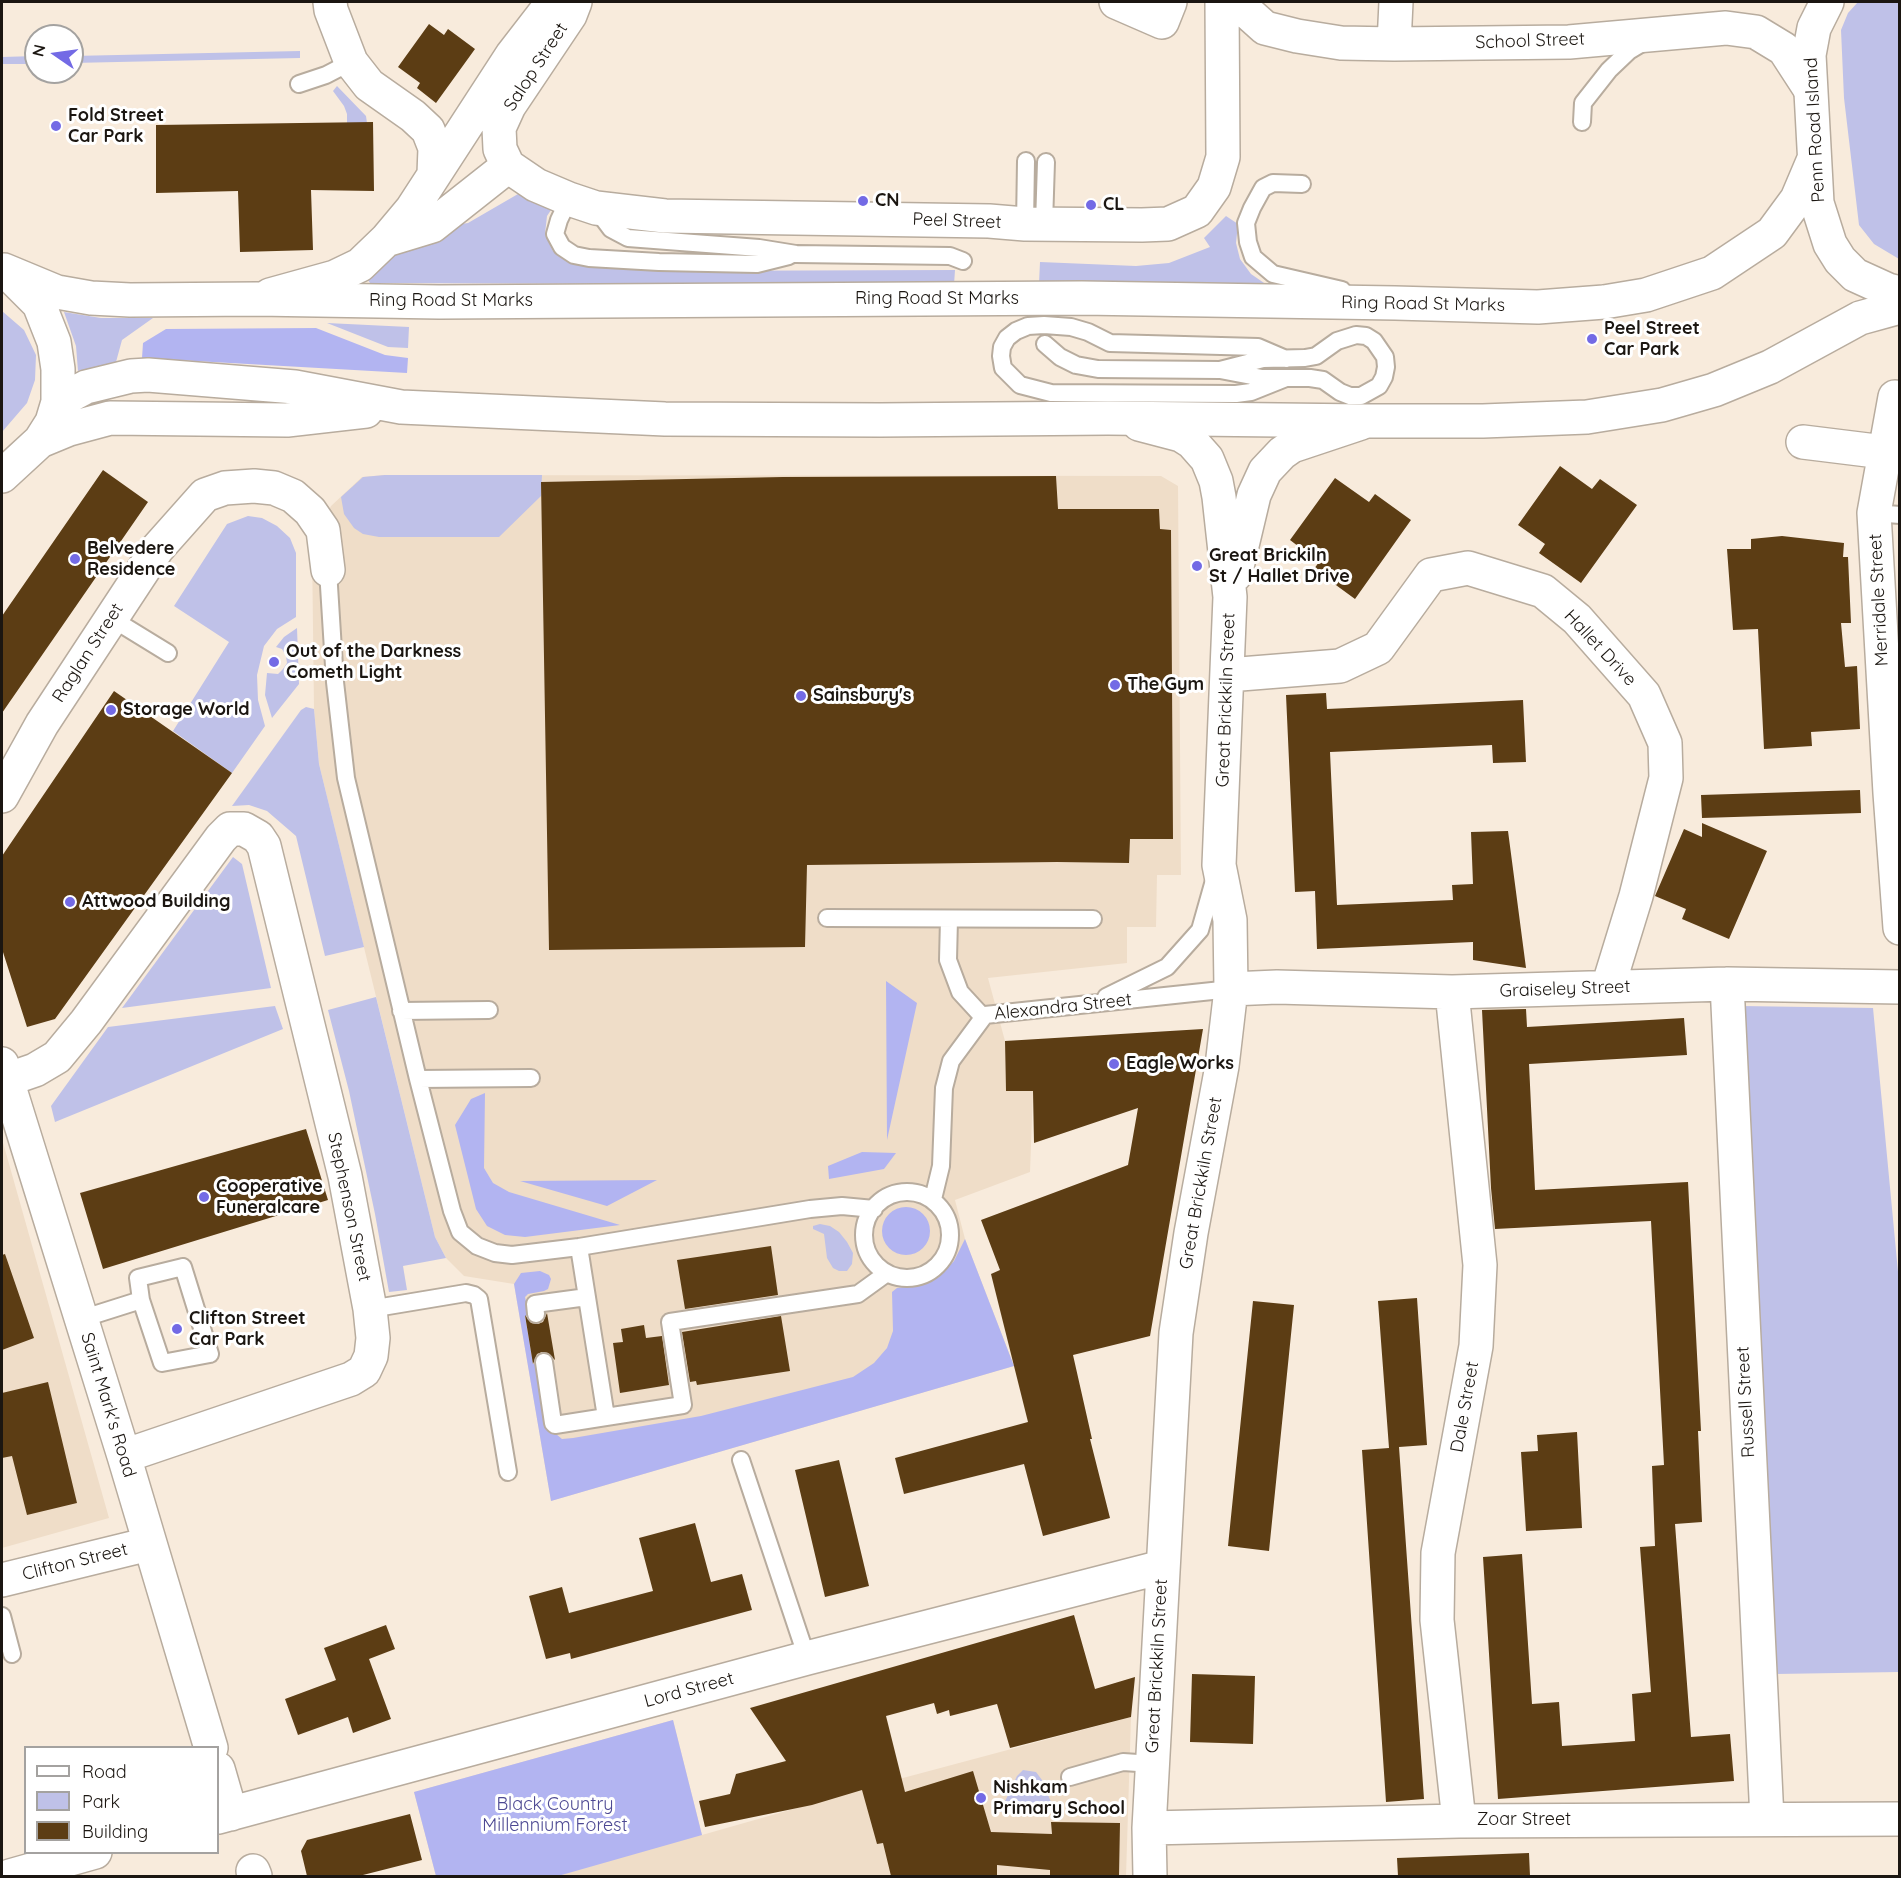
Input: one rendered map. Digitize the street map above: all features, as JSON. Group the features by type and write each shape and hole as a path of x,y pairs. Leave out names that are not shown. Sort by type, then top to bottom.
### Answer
{"main road":[{"path":"330,2 351,62 369,85 413,116 428,130 435,148 434,174"},
{"name":"Salop Street","path":"256,299 335,277 360,265 386,240 412,209 512,55 553,2"},
{"name":"Salop Street","path":"386,240 432,226 508,166 500,148 499,128 508,106 570,15 575,2"},
{"path":"1116,2 1162,22 1170,2"},
{"name":"Peel Street","path":"508,166 536,185 583,204 665,216 1035,224 1168,224 1197,212 1215,187 1223,157 1221,2"},
{"name":"School Street","path":"1236,2 1265,28 1341,43 1569,42 1726,28 1756,32 1784,49 1810,89"},
{"path":"1394,44 1396,2"},
{"name":"Penn Road Island","path":"1827,2 1814,28 1809,55 1817,203 1830,244 1840,260 1855,275 1899,293"},
{"name":"Ring Road St Marks","path":"3,269 57,292 91,298 130,300 256,299 439,302 1082,298 1538,307 1604,302 1646,295 1712,273 1772,233 1797,199 1814,159"},
{"path":"2,476 40,441 52,422 58,402 58,369 54,342 39,304 3,269"},
{"path":"58,402 86,387 131,376 147,375 295,387 401,407 665,419 1108,418 1483,421 1587,417 1662,405 1714,390 1770,367 1860,318 1899,308"},
{"name":"Merridale Street","path":"1895,397 1884,452 1899,928"},
{"path":"40,441 69,429 110,418 287,420 401,407"},
{"name":"Great Brickkiln Street","path":"1108,418 1168,430 1181,435 1192,442 1207,459 1216,481 1219,497 1230,597 1219,865 1230,921 1231,989 1222,1066 1193,1222 1176,1333 1149,1828 1150,1876"},
{"path":"1230,597 1254,495 1265,471 1292,446 1365,421"},
{"path":"1803,442 1884,452"},
{"name":"Raglan Street","path":"5,785 42,724 157,549 205,495 225,488 254,486 274,488 292,496 310,511 323,530 328,570"},
{"name":"Hallet Drive","path":"1228,675 1340,666 1378,648 1431,574 1467,568 1543,591 1577,619 1644,695 1665,743 1666,778 1636,896 1608,987"},
{"name":"Stephenson Street","path":"4,1072 35,1070 57,1057 86,1022 221,838 230,829 244,829 258,837 264,846 345,1176 370,1309 372,1356 364,1371 351,1379 124,1456"},
{"name":"Graiseley Street","path":"1231,989 1277,987 1452,992 1726,984 1899,987"},
{"name":"Russell Street","path":"1726,984 1767,1819"},
{"name":"Dale Street","path":"1452,992 1480,1265 1476,1346 1438,1553 1437,1620 1459,1821"},
{"name":"Saint Mark's Road","path":"4,1072 124,1456 210,1746"},
{"name":"Clifton Street","path":"2,1580 149,1544"},
{"name":"Lord Street","path":"224,1815 807,1658 1162,1567"},
{"path":"219,1776 224,1815"},
{"name":"Zoar Street","path":"1149,1828 1459,1821 1899,1819"},
{"path":"10,1876 88,1854"}],"lane":[{"path":"1582,122 1583,103 1609,69 1629,51 1655,35"},
{"path":"299,84 326,75 351,62"},
{"path":"1026,161 1035,224"},
{"path":"1035,224 1046,162"},
{"path":"1302,184 1274,183 1263,188 1246,224 1253,257 1272,274 1395,303"},
{"path":"796,254 758,264 647,262 589,258 574,255 562,247 555,234 559,220 583,204 611,229 628,238 759,248 796,254 950,255 963,261"},
{"path":"1286,358 1258,347 1110,343 1088,332 1071,327 1044,325 1028,326 1016,331 1007,338 1002,347 1001,356 1003,368 1020,385 1050,393 1236,394 1251,392 1286,378"},
{"path":"1045,344 1060,357 1076,365 1098,369 1220,370 1262,378 1310,378 1323,380 1350,396 1361,396 1378,386 1384,377 1386,367 1381,348 1366,336 1356,334 1337,341 1316,356 1263,359 1220,370"},
{"path":"328,570 333,661 346,778 418,1079 460,1232 477,1246 495,1253 513,1255 579,1247 810,1209 842,1206 874,1209"},
{"path":"111,618 168,653"},
{"path":"1098,1002 1167,967 1200,930 1219,865"},
{"path":"827,918 1093,919"},
{"path":"949,919 948,960 960,992 983,1017"},
{"name":"Alexandra Street","path":"933,1200 941,1166 944,1088 951,1061 985,1015 1231,989"},
{"path":"401,1011 489,1010"},
{"path":"418,1079 531,1078"},
{"path":"904,1191 920,1193 933,1200 943,1210 949,1223 951,1237 947,1251 939,1263 921,1275 900,1277 887,1273 876,1264 865,1242 864,1229 874,1209 878,1203 890,1195 904,1191"},
{"path":"579,1247 606,1417"},
{"path":"183,1267 210,1354 162,1364 141,1300 138,1278 183,1267"},
{"path":"543,1362 555,1425 683,1405 670,1322 858,1294 887,1273"},
{"path":"370,1309 466,1293 479,1299 508,1472"},
{"path":"536,1314 536,1304 586,1297"},
{"path":"81,1319 141,1300"},
{"path":"741,1460 807,1658"},
{"path":"2,1616 12,1654"},
{"path":"1070,1777 1123,1762 1153,1764"}],"shaded area":[{"path":"385,475 1161,476 1178,486 1181,875 1157,875 1156,927 1127,927 1127,963 988,978 1005,1041 1006,1091 1033,1091 1030,1172 955,1200 965,1239 1014,1366 551,1501 514,1284 464,1276 446,1258 435,1237 319,764 314,709 312,547 331,506 362,477"},
{"path":"2,1139 109,1518 2,1548"},
{"name":"Nishkam Primary School","path":"1131,1717 1126,1876 436,1876 414,1792 673,1720 702,1835"}],"green space":[{"path":"1858,2 1899,2 1899,259 1874,244 1859,225 1844,98 1841,30 1848,13"},
{"path":"300,51 300,58 84,63 84,56"},
{"path":"24,56 24,64 2,64 2,57"},
{"path":"337,86 366,116 367,123 347,123 344,106 333,91"},
{"path":"518,194 533,199 551,210 547,216 545,234 553,251 573,264 652,271 955,270 954,285 370,283 367,279 397,252 449,226 468,223"},
{"path":"1226,216 1238,224 1236,243 1240,259 1251,274 1267,285 1039,284 1040,262 1136,266 1169,263 1210,247 1204,238"},
{"path":"2,311 24,330 36,355 35,380 27,403 2,432"},
{"path":"64,312 101,318 153,318 122,340 116,362 78,371 76,346"},
{"path":"327,323 409,327 408,348 388,347"},
{"path":"316,328 385,355 408,358 407,373 142,358 143,343 166,329"},
{"path":"542,475 541,496 499,537 379,537 363,534 354,528 344,514 341,497 363,477"},
{"path":"248,516 262,518 277,526 290,538 296,553 296,617 277,629 264,646 257,675 258,700 265,726 232,773 173,731 229,642 174,606 227,524"},
{"path":"297,628 299,684 272,718 265,695 267,673 278,674 287,663 282,649 276,647 284,637"},
{"path":"306,707 314,709 319,764 364,947 325,956 296,836 267,811 249,805 232,806 301,710"},
{"path":"233,857 242,864 271,988 122,1008"},
{"path":"886,981 917,1003 887,1140"},
{"path":"376,997 435,1237 446,1258 403,1266 407,1290 389,1292 349,1091 328,1010"},
{"path":"275,1006 283,1029 55,1122 51,1106 108,1027"},
{"path":"1741,1006 1873,1008 1900,1293 1899,1672 1776,1674"},
{"path":"485,1093 484,1168 493,1183 509,1192 620,1225 525,1237 505,1235 487,1226 476,1209 455,1125 471,1099"},
{"path":"862,1152 896,1153 884,1169 829,1179 828,1166"},
{"path":"657,1180 607,1206 520,1181"},
{"path":"906,1207 923,1214 930,1231 923,1248 906,1255 889,1248 882,1231 889,1214"},
{"path":"820,1224 830,1226 839,1232 847,1242 853,1253 852,1264 847,1271 833,1268 827,1258 824,1234 813,1229 813,1226"},
{"path":"965,1239 1014,1366 551,1501 514,1284 521,1273 540,1271 549,1275 551,1279 548,1289 528,1294 525,1297 528,1310 532,1315 525,1316 533,1364 538,1363 550,1429 562,1439 701,1416 853,1377 874,1363 887,1348 893,1331 892,1292 897,1288 920,1285 939,1277 954,1261"},
{"name":"Black Country Millennium Forest","path":"673,1720 702,1835 558,1876 436,1876 414,1792"},
{"path":"1023,1770 1036,1772 1042,1780 1055,1812 1000,1812 1017,1776"}],"building":[{"path":"429,24 444,35 448,29 475,49 436,103 417,88 420,83 398,67"},
{"path":"373,122 374,191 311,190 313,250 240,252 238,191 156,193 156,125"},
{"path":"1560,466 1592,489 1600,479 1637,505 1581,583 1539,553 1545,544 1518,525"},
{"name":"Belvedere Residence","path":"103,470 148,502 2,713 2,616"},
{"name":"Sainsbury's","path":"1056,476 1058,509 1159,509 1160,529 1171,530 1173,839 1130,839 1129,863 807,865 805,947 549,950 541,482 783,477"},
{"path":"1335,478 1369,502 1375,494 1411,520 1355,599 1314,569 1319,562 1290,540"},
{"path":"1782,536 1844,543 1843,557 1848,557 1851,623 1841,623 1845,667 1857,666 1860,729 1811,732 1812,746 1764,749 1758,629 1733,630 1727,549 1751,549 1751,539"},
{"name":"Attwood Building","path":"114,691 232,773 55,1019 27,1027 2,949 2,856"},
{"path":"1326,693 1327,709 1523,700 1526,762 1493,763 1492,745 1330,752 1337,905 1453,900 1452,885 1473,884 1471,832 1508,831 1526,968 1473,960 1473,942 1317,949 1315,891 1295,892 1286,695"},
{"path":"1860,790 1861,813 1702,818 1701,795"},
{"path":"1702,823 1767,851 1729,939 1682,919 1686,909 1655,896 1684,829 1702,837"},
{"path":"1526,1009 1527,1027 1684,1018 1687,1055 1529,1064 1535,1190 1688,1182 1701,1431 1698,1431 1702,1522 1675,1524 1691,1737 1730,1734 1734,1781 1498,1799 1483,1557 1522,1554 1532,1704 1559,1702 1562,1746 1635,1741 1632,1694 1651,1692 1640,1547 1655,1546 1652,1466 1664,1465 1651,1221 1495,1229 1482,1010"},
{"path":"1203,1029 1150,1336 1073,1355 1092,1439 1090,1439 1110,1518 1043,1536 1024,1464 904,1494 895,1458 1028,1422 991,1274 1000,1270 981,1220 1128,1165 1138,1108 1034,1143 1033,1091 1006,1091 1005,1041"},
{"name":"Cooperative Funeralcare","path":"306,1129 328,1200 103,1269 80,1193"},
{"path":"771,1246 778,1295 685,1309 677,1260"},
{"path":"5,1254 34,1338 2,1350 2,1255"},
{"path":"1417,1298 1427,1445 1399,1447 1424,1799 1386,1802 1362,1450 1389,1448 1378,1301"},
{"path":"1253,1301 1294,1305 1269,1551 1228,1546"},
{"path":"547,1313 555,1360 548,1353 542,1352 537,1354 533,1364 525,1315 531,1323 538,1324 543,1322"},
{"path":"781,1316 790,1371 697,1385 696,1381 690,1382 682,1332"},
{"path":"644,1325 646,1338 662,1336 669,1385 620,1393 613,1343 623,1342 621,1329"},
{"path":"48,1382 77,1503 27,1515 12,1456 2,1458 2,1393"},
{"path":"1577,1432 1582,1528 1526,1531 1521,1452 1538,1451 1537,1435"},
{"path":"839,1460 869,1586 825,1597 795,1470"},
{"path":"695,1523 711,1582 742,1574 752,1610 571,1659 570,1653 546,1659 529,1596 562,1587 569,1613 653,1591 639,1538"},
{"path":"1074,1615 1095,1689 1135,1677 1131,1717 1010,1748 997,1704 950,1716 949,1710 937,1714 934,1703 886,1716 905,1792 973,1771 991,1832 1052,1834 1051,1822 1120,1823 1119,1876 1050,1876 1050,1870 997,1865 997,1876 891,1876 883,1843 877,1844 862,1790 812,1805 705,1827 699,1801 730,1794 736,1774 786,1761 750,1708"},
{"path":"386,1625 395,1649 369,1659 391,1719 353,1733 348,1717 298,1735 285,1699 336,1680 324,1648"},
{"path":"1192,1674 1255,1676 1253,1744 1190,1742"},
{"path":"410,1814 422,1860 359,1876 307,1876 301,1851 307,1840"},
{"path":"1529,1853 1530,1876 1398,1876 1397,1858"}],"place":[{"name":"Fold Street Car Park","path":"56,126"},
{"name":"CN","path":"863,201"},
{"name":"CL","path":"1091,205"},
{"name":"Peel Street Car Park","path":"1592,339"},
{"name":"Belvedere Residence","path":"75,559"},
{"name":"Great Brickiln St / Hallet Drive","path":"1197,566"},
{"name":"Out of the Darkness Cometh Light","path":"274,662"},
{"name":"The Gym","path":"1115,685"},
{"name":"Sainsbury's","path":"801,696"},
{"name":"Storage World","path":"111,710"},
{"name":"Attwood Building","path":"70,902"},
{"name":"Eagle Works","path":"1114,1064"},
{"name":"Cooperative Funeralcare","path":"204,1197"},
{"name":"Clifton Street Car Park","path":"177,1329"},
{"name":"Nishkam Primary School","path":"981,1798"}]}
